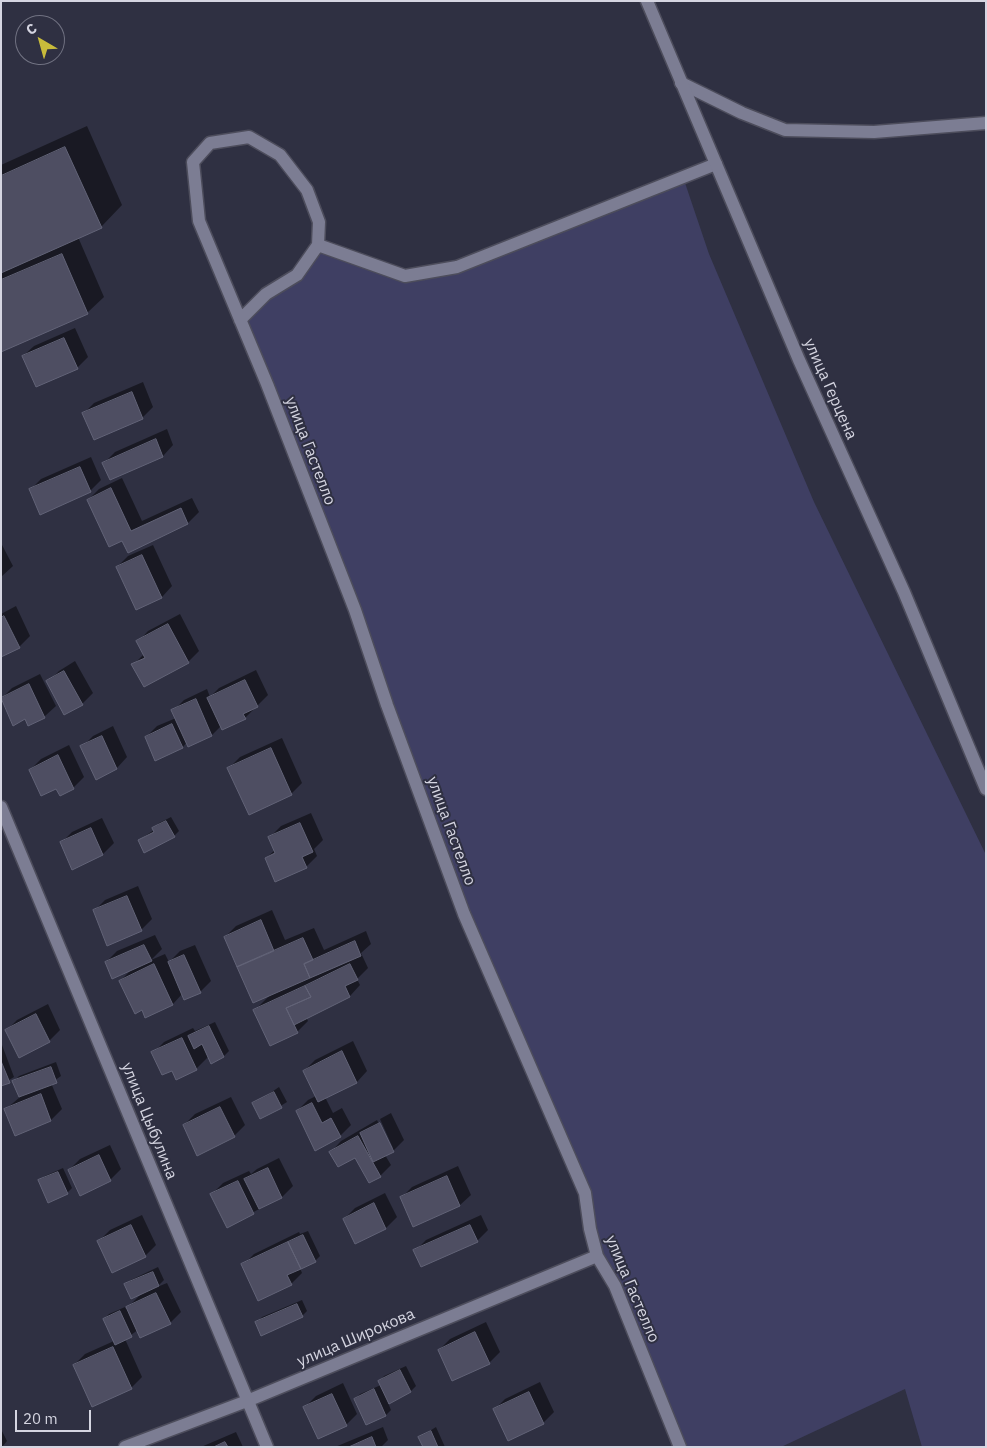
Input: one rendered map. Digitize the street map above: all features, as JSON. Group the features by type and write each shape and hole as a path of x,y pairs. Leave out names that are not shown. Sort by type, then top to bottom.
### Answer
{"street":[{"name":"улица Герцена","path":"647,1 799,360 904,592 986,789"},
{"path":"681,83 742,113 785,130 874,132 986,123"},
{"name":"улица Гастелло","path":"318,245 319,222 307,190 280,155 249,137 210,143 193,162 199,221 355,610 387,705 464,914 585,1193 590,1229 597,1256 615,1286 680,1447"},
{"path":"240,320 266,294 297,275 318,245 405,276 457,267 716,164"},
{"name":"улица Цыбулина","path":"1,807 267,1447"},
{"name":"улица Широкова","path":"125,1447 247,1402 597,1256"}],"shaded area":[{"path":"683,177 709,254 814,502 986,855 986,1447 922,1447 905,1389 781,1447 680,1447 597,1256 585,1193 464,914 240,320 297,275 318,245 405,276 457,267"}],"building":[{"path":"65,147 102,228 1,273 1,176"},
{"path":"62,254 88,314 1,352 1,280"},
{"path":"64,338 78,369 36,387 22,356"},
{"path":"132,392 143,419 94,440 82,413"},
{"path":"156,439 163,457 110,480 102,463"},
{"path":"80,467 91,492 40,515 29,489"},
{"path":"111,488 131,531 181,508 188,524 128,553 122,541 109,547 87,500"},
{"path":"142,555 162,598 136,610 116,567"},
{"path":"4,616 20,648 1,657 1,618"},
{"path":"168,624 189,663 144,687 131,664 145,658 136,641"},
{"path":"64,671 83,705 64,715 46,681"},
{"path":"245,680 258,707 243,714 246,719 222,730 207,698"},
{"path":"29,684 45,718 28,726 25,719 13,726 1,698"},
{"path":"196,699 212,736 188,747 171,710"},
{"path":"172,724 183,748 155,761 145,737"},
{"path":"102,736 117,769 96,780 80,746"},
{"path":"271,748 292,795 249,815 227,768"},
{"path":"58,755 74,789 60,796 56,789 41,796 29,770"},
{"path":"166,821 175,837 144,853 138,840 154,832 152,828"},
{"path":"300,823 313,852 302,857 307,868 275,882 265,858 275,853 268,837"},
{"path":"91,828 103,855 72,870 60,842"},
{"path":"127,896 142,931 107,946 93,910"},
{"path":"261,920 274,951 237,967 224,937"},
{"path":"303,938 313,960 304,964 310,978 253,1003 237,967"},
{"path":"355,941 361,956 310,978 304,964"},
{"path":"144,945 152,961 112,979 105,962"},
{"path":"184,955 201,993 184,1000 168,962"},
{"path":"154,964 173,1005 145,1018 142,1010 135,1014 119,981"},
{"path":"350,964 358,980 345,986 350,997 294,1025 286,1008 311,997 305,986"},
{"path":"305,986 311,997 286,1008 298,1033 270,1046 253,1010"},
{"path":"36,1014 50,1042 19,1058 5,1030"},
{"path":"209,1026 224,1057 211,1064 202,1044 194,1049 188,1036"},
{"path":"182,1038 197,1070 176,1080 172,1071 162,1075 151,1052"},
{"path":"342,1051 357,1083 318,1102 303,1071"},
{"path":"1,1061 10,1083 1,1086"},
{"path":"51,1067 57,1083 19,1097 12,1081"},
{"path":"274,1092 282,1108 260,1119 252,1103"},
{"path":"41,1094 51,1121 15,1136 4,1109"},
{"path":"312,1103 322,1123 331,1118 341,1137 315,1151 296,1111"},
{"path":"220,1107 235,1137 197,1156 183,1125"},
{"path":"380,1123 394,1152 373,1162 360,1133"},
{"path":"358,1136 381,1177 369,1183 355,1158 338,1167 329,1152"},
{"path":"99,1155 111,1181 80,1196 68,1170"},
{"path":"268,1168 282,1198 259,1209 244,1179"},
{"path":"58,1172 68,1194 48,1203 38,1180"},
{"path":"447,1176 460,1206 413,1227 400,1197"},
{"path":"238,1181 254,1214 227,1228 210,1194"},
{"path":"374,1203 386,1229 355,1244 343,1219"},
{"path":"131,1225 146,1257 112,1273 97,1241"},
{"path":"470,1225 478,1242 421,1267 413,1250"},
{"path":"303,1235 316,1262 301,1269 288,1242"},
{"path":"288,1242 301,1269 287,1275 292,1285 258,1301 241,1264"},
{"path":"153,1272 159,1286 131,1299 124,1284"},
{"path":"156,1293 171,1324 140,1338 126,1307"},
{"path":"297,1304 303,1317 261,1336 255,1322"},
{"path":"120,1311 132,1337 115,1345 103,1319"},
{"path":"475,1332 490,1364 452,1381 438,1350"},
{"path":"113,1347 132,1389 92,1407 73,1365"},
{"path":"400,1370 411,1392 389,1404 378,1381"},
{"path":"374,1389 386,1416 366,1425 354,1399"},
{"path":"529,1392 544,1424 508,1441 493,1409"},
{"path":"332,1394 347,1426 318,1439 303,1407"},
{"path":"431,1431 438,1447 423,1447 418,1437"},
{"path":"372,1437 376,1447 349,1447"},
{"path":"225,1442 228,1447 214,1447"}]}
